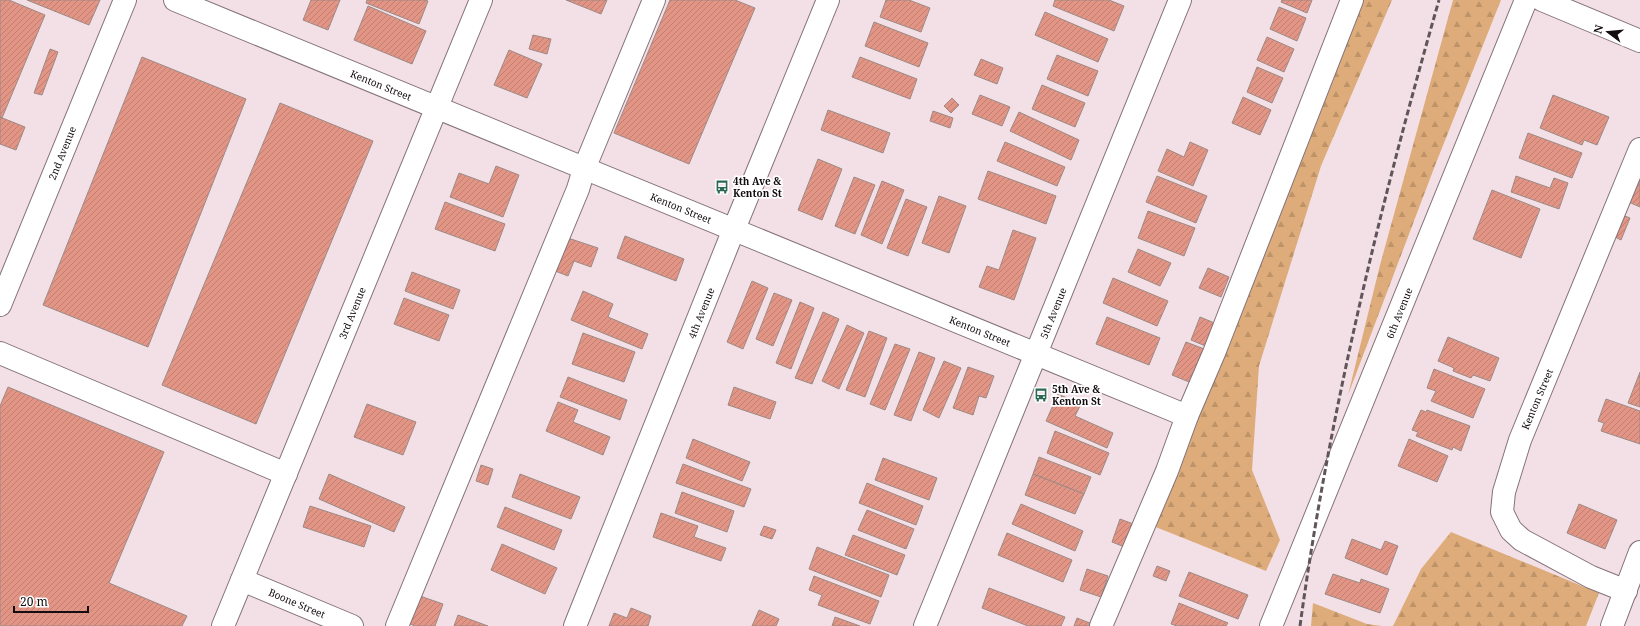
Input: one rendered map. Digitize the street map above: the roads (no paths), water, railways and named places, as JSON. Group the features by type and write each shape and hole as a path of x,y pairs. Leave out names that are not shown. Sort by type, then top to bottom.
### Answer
{"street":[{"name":"2nd Avenue","path":"0,305 125,0"},
{"name":"Kenton Street","path":"174,0 1187,416"},
{"name":"3rd Avenue","path":"223,626 481,0"},
{"path":"398,626 521,329 578,189 584,169 654,0"},
{"name":"4th Avenue","path":"576,626 734,229 828,0"},
{"name":"5th Avenue","path":"925,626 1037,355 1180,0"},
{"path":"1101,626 1167,472 1187,416 1214,353 1352,0"},
{"name":"6th Avenue","path":"1271,626 1526,0"},
{"path":"1542,0 1640,41"},
{"name":"Kenton Street","path":"1626,591 1591,577 1522,540 1511,530 1502,512 1504,492 1520,440 1640,149"},
{"path":"0,354 286,474"},
{"path":"1612,626 1640,552"},
{"name":"Boone Street","path":"242,580 352,626"}],"railway":[{"path":"1300,626 1326,468 1358,311 1396,155 1439,0"}],"place":[{"name":"4th Ave & Kenton St","path":"722,187"},
{"name":"5th Ave & Kenton St","path":"1041,395"}]}
